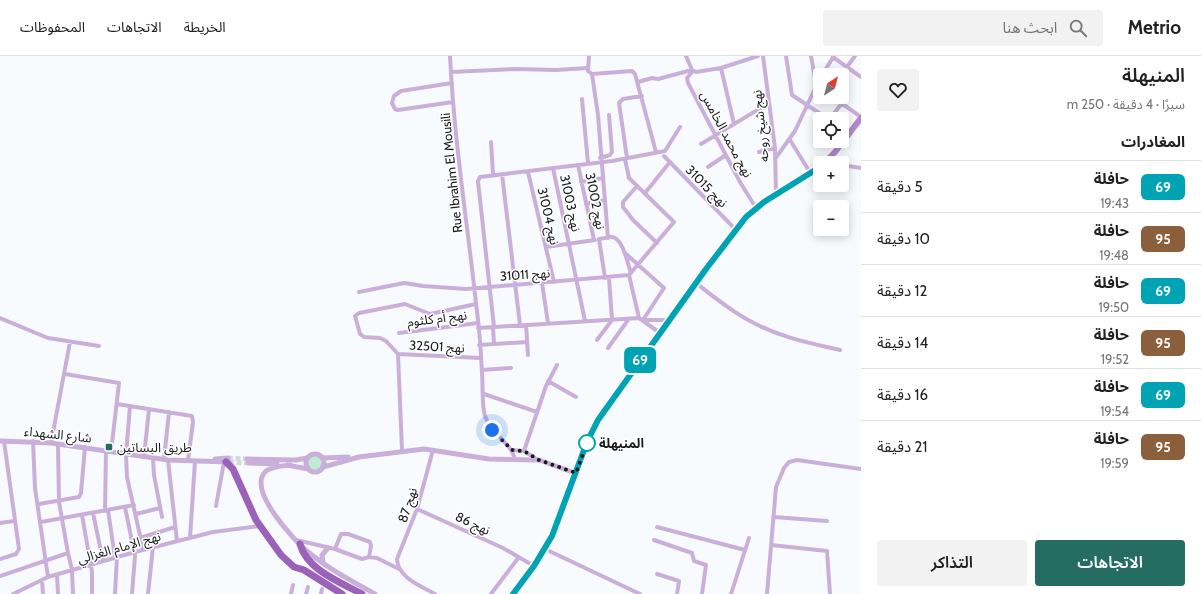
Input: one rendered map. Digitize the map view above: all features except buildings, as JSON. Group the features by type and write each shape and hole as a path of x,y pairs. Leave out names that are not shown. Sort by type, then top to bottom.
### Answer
{"highway":[{"path":"226,461 233,469 246,501 260,526 285,559 294,567 304,570 342,594"},
{"path":"297,542 307,560 338,581 362,594"}],"main road":[{"path":"830,156 861,117"},
{"path":"513,594 545,549 555,529 595,426 660,333 736,230 756,208 776,193 811,174"}],"street":[{"name":"Rue Ibrahim El Mousili","path":"450,56 454,72 452,83 453,102 478,323 484,410 488,422 498,437 512,450"},
{"path":"589,56 588,68 589,73 592,74 598,115 608,238"},
{"path":"686,56 692,70"},
{"path":"638,82 652,78 658,79 692,70 701,72 721,68 758,56"},
{"name":"نهج شيخ روحه","path":"763,56 775,148 774,159 776,193"},
{"path":"786,56 792,95 825,117 829,118 841,104"},
{"path":"811,56 813,68"},
{"path":"847,67 855,56"},
{"path":"827,68 834,57 861,77"},
{"path":"454,72 588,68"},
{"path":"721,68 734,124"},
{"name":"نهج محمد الخامس","path":"692,70 687,80 756,208"},
{"path":"592,74 632,72 636,74 656,152"},
{"path":"452,83 398,93 394,96 392,103 395,109 398,110 453,102"},
{"path":"774,159 791,141 813,92"},
{"path":"630,274 674,222 637,186 627,174 619,103 623,99 642,96"},
{"path":"582,99 588,163"},
{"path":"701,144 715,134 769,103"},
{"path":"843,104 861,117"},
{"path":"601,160 610,155 612,152 609,115"},
{"path":"494,344 490,286 478,181 481,176 528,172 665,151 680,127"},
{"path":"791,141 811,174"},
{"path":"491,142 493,174"},
{"path":"759,152 775,148"},
{"path":"708,167 726,154"},
{"name":"نهج 31015","path":"664,156 736,230"},
{"path":"645,193 670,162"},
{"name":"نهج 31002","path":"578,165 594,240"},
{"path":"849,165 861,168"},
{"name":"نهج 31003","path":"553,168 578,280 585,321"},
{"name":"نهج 31004","path":"528,172 554,282"},
{"path":"502,174 520,325"},
{"path":"581,182 603,178"},
{"path":"637,186 623,202 623,207 633,220 657,243"},
{"path":"586,204 605,200"},
{"path":"546,247 612,237 618,240 625,253 641,319 660,333"},
{"path":"597,340 612,320 607,278 599,239"},
{"path":"625,253 664,288 641,319"},
{"name":"نهج 31011","path":"359,292 404,283 455,289 607,278 630,274"},
{"path":"542,283 548,323"},
{"path":"696,284 728,307 762,327 813,344 840,350"},
{"path":"402,450 398,354 386,341 380,338 364,337 360,334 355,319 359,313 405,304 430,314 476,304"},
{"path":"0,318 35,334 70,342 99,346"},
{"path":"478,328 585,321 641,319 670,320"},
{"path":"608,348 628,320"},
{"name":"نهج أم كلثوم","path":"399,333 478,323"},
{"path":"526,324 528,355"},
{"path":"51,443 70,342"},
{"path":"480,345 527,342"},
{"name":"نهج 32501","path":"398,354 480,358"},
{"path":"524,451 548,381 557,365"},
{"path":"482,370 511,368"},
{"path":"65,374 119,383 109,452 106,511 116,557 115,594"},
{"path":"548,381 576,397"},
{"path":"484,394 537,412"},
{"path":"117,404 192,416 188,460"},
{"path":"130,406 126,455 127,477 143,549"},
{"path":"144,457 149,409"},
{"name":"نهج الإمام الغزالي","path":"13,594 48,577 143,549 177,541 166,460 169,412"},
{"path":"0,559 19,551 2,441"},
{"name":"شارع الشهداء","path":"2,441 33,441 51,443 166,460 226,461"},
{"path":"33,441 35,488 39,504 48,577"},
{"path":"58,444 59,502 72,570 73,594"},
{"path":"39,504 76,499 81,493 85,447"},
{"path":"359,457 322,458 315,454 307,458 292,460 248,461 290,465 316,472 323,467 359,457 402,450 433,450 489,459 539,460"},
{"name":"نهج 87","path":"398,567 398,556 417,509 433,450"},
{"path":"514,459 512,450 524,451 539,460 576,473"},
{"path":"153,458 162,517"},
{"path":"307,458 306,464 308,469"},
{"path":"322,458 323,467"},
{"path":"767,594 776,487 781,472 789,462 801,460 861,469"},
{"path":"190,538 195,461"},
{"path":"216,506 226,461"},
{"path":"290,465 274,467 267,470 262,476 260,484 264,496 275,515 297,542 323,562 375,594"},
{"path":"41,522 134,505"},
{"path":"125,507 135,552 132,594"},
{"path":"136,514 160,508"},
{"name":"نهج 86","path":"417,509 519,557 534,566"},
{"path":"94,513 103,561"},
{"path":"82,515 91,564 92,594"},
{"path":"774,517 828,522"},
{"path":"0,523 14,521"},
{"path":"177,541 221,530 260,526"},
{"path":"140,538 175,527"},
{"path":"657,527 745,550"},
{"path":"335,549 340,534 348,534 370,542 371,546 369,557"},
{"path":"731,594 749,538"},
{"path":"654,540 692,552 694,561 706,565 702,594"},
{"path":"297,542 335,549 362,559 369,557 377,558 398,567 408,578 435,594"},
{"path":"771,545 827,551 830,594"},
{"path":"148,594 153,547"},
{"path":"323,562 322,555 328,548"},
{"path":"545,549 640,594"},
{"path":"0,576 68,553"},
{"path":"491,594 519,557"},
{"path":"657,574 679,581 677,594"},
{"path":"57,575 58,594"},
{"path":"42,580 43,594"},
{"path":"291,594 293,585"},
{"path":"306,594 308,587"}],"green space":[{"path":"315,456 320,458 322,463 320,468 315,470 310,468 308,463 310,458"}],"tunnel":[{"path":"228,458 247,459"},
{"path":"229,462 248,463"}],"bus line":[{"name":"69","path":"513,594 534,566 552,536 595,426 643,356 746,217 776,193 813,172"}],"place":[{"name":"المنيهلة","path":"587,443"},
{"name":"طريق البساتين","path":"109,447"}],"route":[{"path":"492,430 512,450 524,451 539,460 576,473 587,443"}]}
